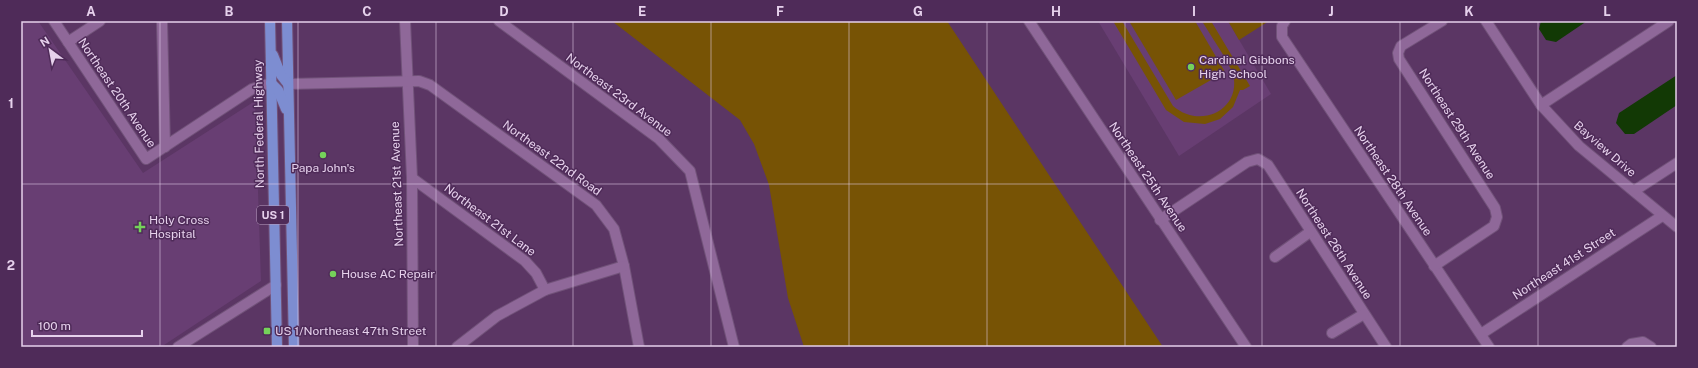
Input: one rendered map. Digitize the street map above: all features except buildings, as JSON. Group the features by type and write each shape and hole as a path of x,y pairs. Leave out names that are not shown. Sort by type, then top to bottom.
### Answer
{"main road":[{"name":"North Federal Highway","path":"270,21 277,347"},
{"name":"US 1","path":"287,21 294,347"},
{"path":"270,48 281,75 288,84"},
{"path":"271,83 278,90 289,117"}],"street":[{"name":"Northeast 20th Avenue","path":"54,21 146,159 165,147"},
{"path":"68,42 100,21"},
{"path":"162,21 165,147"},
{"name":"Northeast 21st Avenue","path":"405,21 412,178 413,347"},
{"name":"Northeast 23rd Avenue","path":"499,21 659,139 690,171 734,347"},
{"name":"Northeast 25th Avenue","path":"1029,21 1160,220 1246,347"},
{"name":"Northeast 29th Avenue","path":"1434,266 1494,226 1497,217 1495,208 1399,59 1398,53 1401,46 1442,21"},
{"name":"Bayview Drive","path":"1486,21 1541,105 1578,146 1677,227"},
{"path":"1541,105 1669,21"},
{"name":"Northeast 28th Avenue","path":"1284,23 1282,37 1489,347"},
{"name":"Northeast 22nd Road","path":"288,84 419,81 430,85 596,205 614,229 624,266 638,347"},
{"path":"165,147 252,89 271,83"},
{"name":"Northeast 26th Avenue","path":"1160,220 1247,162 1258,159 1268,165 1310,232 1386,347"},
{"path":"1634,191 1677,163"},
{"name":"Northeast 21st Lane","path":"412,178 525,261 536,273 545,290"},
{"name":"Northeast 41st Street","path":"1481,334 1662,216"},
{"path":"1275,257 1310,232"},
{"path":"457,347 497,316 545,290 624,266"},
{"path":"178,347 276,285"},
{"path":"1332,333 1364,314"},
{"path":"1627,347 1632,344 1647,345"}],"shaded area":[{"name":"Holy Cross Hospital","path":"21,21 38,21 143,173 255,101 261,281 161,347 21,347"},
{"path":"612,21 947,21 1163,347 804,347 788,298 769,185 754,144 740,120"},
{"name":"Cardinal Gibbons High School","path":"1098,21 1228,21 1271,94 1179,156"},
{"path":"1113,21 1122,21 1173,106 1184,113 1195,116 1207,116 1217,112 1225,106 1231,97 1234,86 1231,69 1202,21 1211,21 1250,86 1240,90 1233,107 1220,119 1205,124 1184,122 1166,110"},
{"path":"1129,21 1195,21 1225,72 1176,100"},
{"path":"1228,21 1269,21 1239,40"},
{"path":"1541,21 1587,21 1556,42 1546,40 1539,29"},
{"path":"1677,75 1677,105 1634,134 1625,134 1616,123 1619,113"}],"place":[{"name":"Cardinal Gibbons High School","path":"1191,67"},
{"name":"Papa John's","path":"323,155"},
{"name":"Holy Cross Hospital","path":"140,227"},
{"name":"House AC Repair","path":"333,274"},
{"name":"US 1/Northeast 47th Street","path":"267,331"}]}
